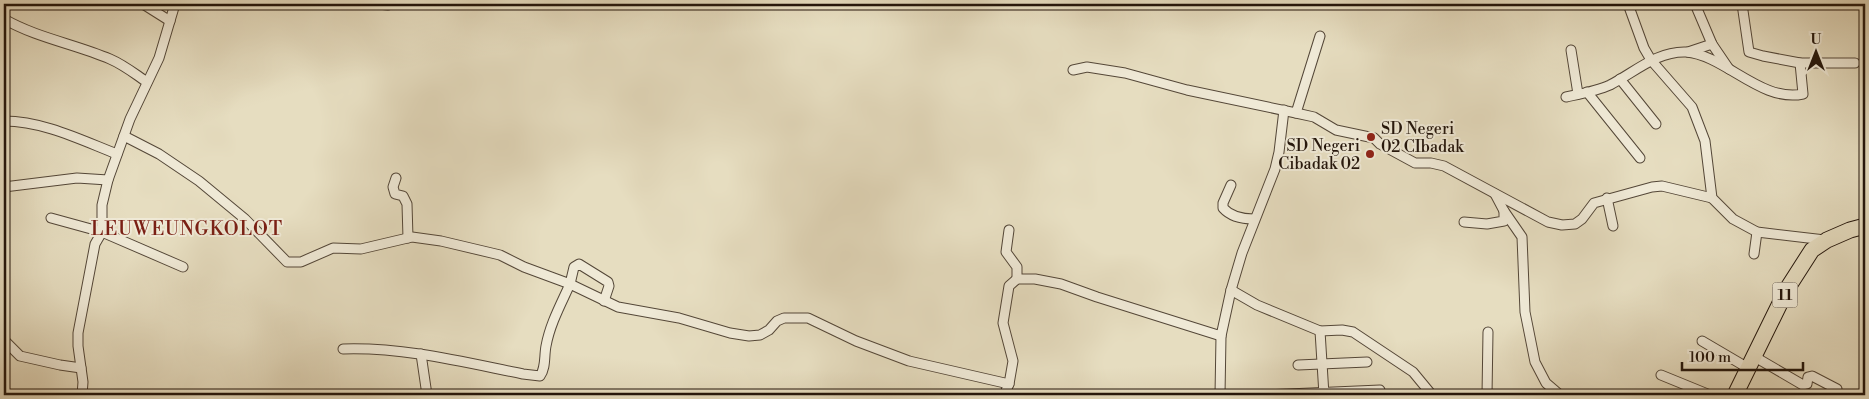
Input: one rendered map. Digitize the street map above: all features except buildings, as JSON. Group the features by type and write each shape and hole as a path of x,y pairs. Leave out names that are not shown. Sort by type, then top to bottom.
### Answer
{"highway":[{"name":"11","path":"1735,395 1787,289 1812,250 1827,240 1865,226"}],"street":[{"path":"143,4 170,21"},
{"path":"82,395 83,382 78,346 80,319 95,244 102,232 102,206 108,180 124,136 159,58 176,4"},
{"path":"378,4 388,5"},
{"path":"1628,4 1644,48 1692,107 1705,142 1712,198"},
{"path":"1695,4 1712,44 1731,71"},
{"path":"1742,4 1749,52 1800,63 1855,63"},
{"path":"4,19 45,37 108,58 124,66 147,82"},
{"path":"1296,112 1320,36"},
{"path":"1566,97 1608,86 1652,60 1669,53 1688,52 1712,44"},
{"path":"1571,50 1582,93 1640,158"},
{"path":"1688,52 1706,58 1772,91 1788,95 1803,94 1800,63"},
{"path":"1073,70 1087,67 1125,73 1170,86 1314,117 1336,130 1374,138 1380,144 1415,163 1431,163 1444,166 1548,222 1562,225 1575,224 1582,219 1594,202 1642,189 1662,186 1712,198 1733,219 1757,232 1827,240"},
{"path":"1620,79 1656,124"},
{"path":"1220,395 1221,336 1231,290 1254,219 1268,191 1277,161 1284,110"},
{"path":"4,121 28,124 62,133 117,154"},
{"path":"124,136 159,154 199,181 244,219 287,262 301,262 333,248 361,250 412,237 441,240 500,255 524,268 570,284 618,307 680,318 730,333 749,336 760,336 769,330 776,321 784,318 808,318 856,341 909,361 1009,384"},
{"path":"4,187 77,178 108,180"},
{"path":"396,178 393,187 395,194 403,196 407,204 408,238"},
{"path":"1231,185 1223,202 1223,208 1230,214 1243,219 1254,219"},
{"path":"1495,193 1522,237 1525,312 1535,362 1539,373 1546,383 1560,395"},
{"path":"1607,198 1614,226"},
{"path":"1464,222 1487,224 1504,221 1504,210"},
{"path":"51,218 102,232 183,267"},
{"path":"1004,395 1009,384 1013,361 1003,323 1009,286 1017,278 1017,267 1006,252 1009,230"},
{"path":"1754,254 1757,232"},
{"path":"343,349 368,348 421,354 529,376 540,376 544,369 546,346 552,323 570,284 574,267 579,264 608,282 609,286 604,301"},
{"path":"1017,278 1061,284 1221,336"},
{"path":"1231,290 1257,305 1320,331 1342,330 1353,332 1413,372 1432,395"},
{"path":"1320,331 1324,394"},
{"path":"1487,395 1488,332"},
{"path":"4,340 20,356 60,366 81,368"},
{"path":"1702,341 1803,385 1807,384 1808,377 1812,376 1837,389"},
{"path":"421,354 427,395"},
{"path":"1298,365 1367,362"},
{"path":"1661,375 1710,395"},
{"path":"1265,395 1324,394 1380,390"}],"place":[{"name":"SD Negeri 02 CIbadak","path":"1371,137"},
{"name":"SD Negeri Cibadak 02","path":"1370,154"}],"district":[{"name":"LEUWEUNGKOLOT","path":"187,228"}]}
